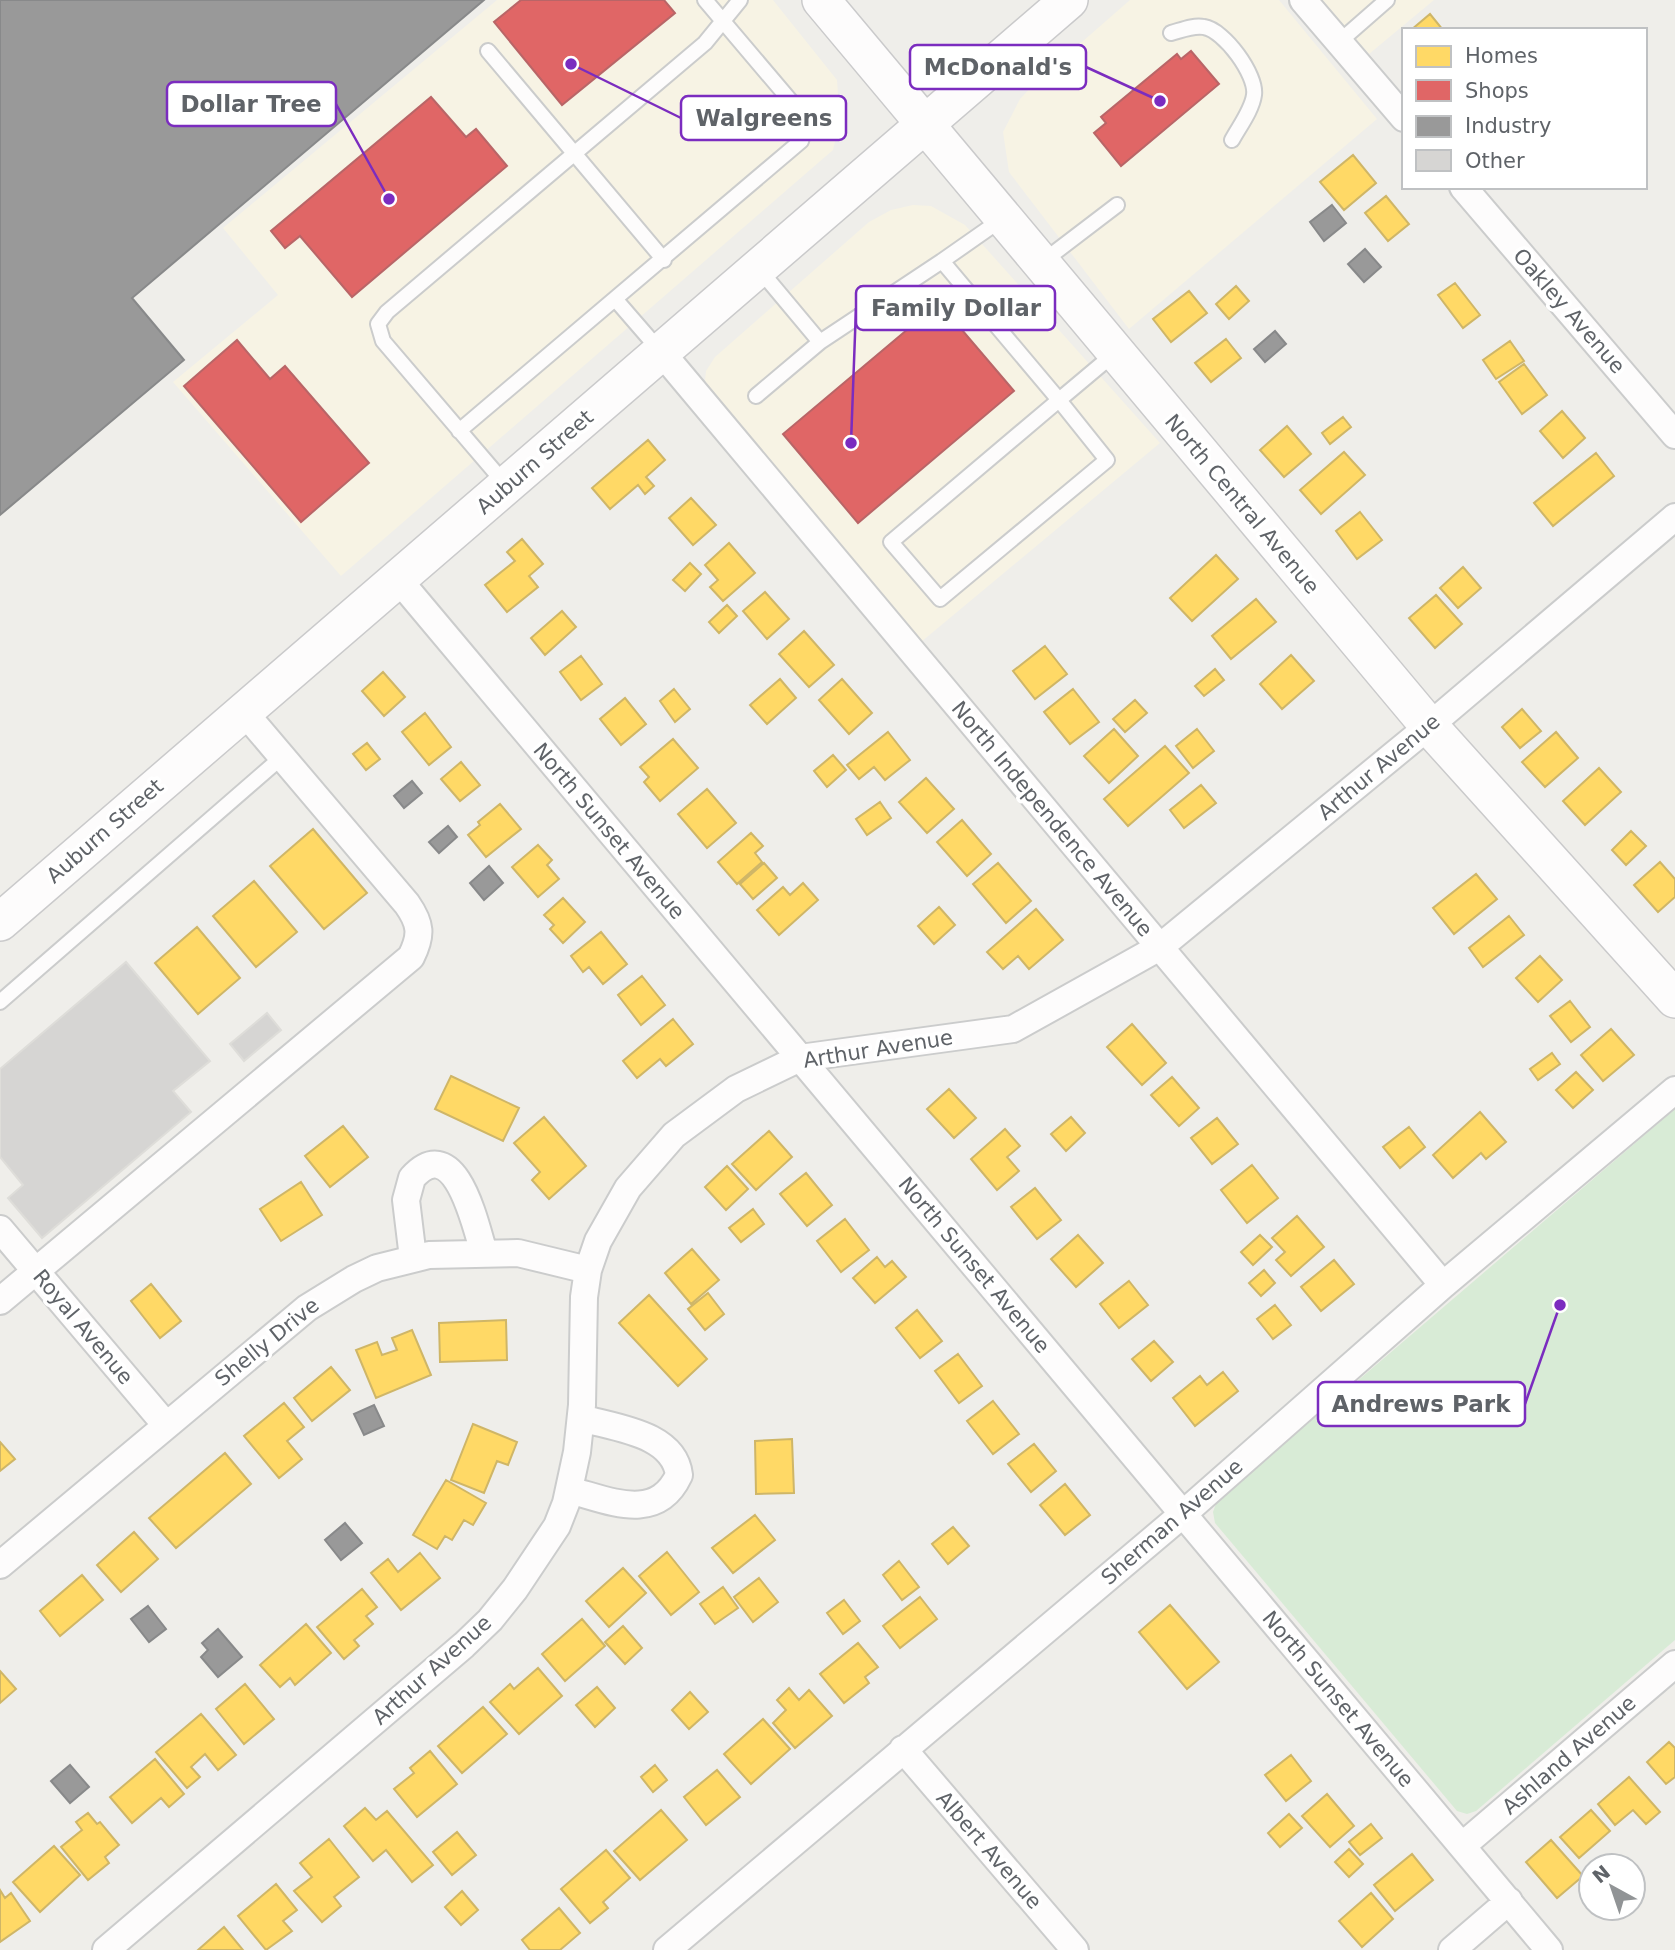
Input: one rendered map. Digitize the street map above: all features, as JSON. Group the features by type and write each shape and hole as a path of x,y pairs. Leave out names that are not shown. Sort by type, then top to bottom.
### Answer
{"main road":[{"name":"North Central Avenue","path":"821,0 1429,726 1675,999"},
{"name":"Auburn Street","path":"0,922 1069,0"}],"street":[{"path":"1303,0 1402,116"},
{"name":"Oakley Avenue","path":"1465,189 1675,435"},
{"name":"North Independence Avenue","path":"662,353 1443,1285"},
{"name":"Arthur Avenue","path":"106,1950 490,1620 557,1526 569,1490 581,1418 584,1297 588,1270 598,1241 628,1188 674,1135 736,1089 800,1058 1013,1029 1160,947 1429,726 1675,517"},
{"name":"North Sunset Avenue","path":"398,579 1549,1950"},
{"path":"0,1301 411,957 415,950 420,929 418,919 244,712"},
{"name":"Sherman Avenue","path":"667,1950 1183,1514 1443,1285 1675,1090"},
{"path":"413,1258 407,1193 412,1178 429,1167 440,1166 458,1180 484,1253"},
{"name":"Royal Avenue","path":"0,1229 166,1425"},
{"name":"Shelly Drive","path":"0,1565 166,1425 328,1294 377,1268 413,1258 518,1253 588,1270"},
{"path":"569,1490 639,1506 653,1504 664,1496 679,1475 678,1461 666,1446 581,1418"},
{"name":"Ashland Avenue","path":"1462,1846 1675,1664"},
{"name":"Albert Avenue","path":"904,1749 1075,1950"},
{"path":"1451,1950 1509,1901"}],"lane":[{"path":"459,430 664,260 801,141 806,127 800,112 705,0"},
{"path":"507,486 383,341 378,324 387,312 705,43 740,0"},
{"path":"1339,42 1387,0"},
{"path":"1171,33 1206,27 1217,33 1242,60 1250,75 1254,96 1232,140"},
{"path":"488,51 664,260"},
{"path":"1040,264 1117,205"},
{"path":"757,396 820,342 1002,219"},
{"path":"942,261 1059,400 1107,460 940,599 891,542 1059,400 1115,353"},
{"path":"759,269 820,342"},
{"path":"616,300 662,353"},
{"path":"0,1002 282,757"}],"shaded area":[{"path":"497,0 773,0 837,80 840,120 833,150 341,576 173,382 278,295 223,228"},
{"path":"1130,0 1279,0 1377,119 1129,329 1009,172 1003,132 1020,99 1035,83"},
{"path":"1322,0 1434,0 1369,54"},
{"path":"913,205 931,206 965,225 1160,443 921,642 709,391 705,380 706,371 715,357 869,222 891,210"}],"green space":[{"path":"1675,1109 1675,1640 1476,1811 1467,1814 1457,1811 1215,1523 1213,1512 1217,1501"}],"building: Homes":[{"path":"1430,14 1441,28 1413,28"},
{"path":"1353,155 1376,183 1344,210 1320,182"},
{"path":"1386,196 1409,224 1388,241 1365,213"},
{"path":"1455,283 1480,315 1463,328 1438,295"},
{"path":"1236,286 1249,301 1229,319 1216,304"},
{"path":"1189,291 1207,313 1171,342 1153,319"},
{"path":"1226,339 1241,358 1211,382 1195,363"},
{"path":"1510,341 1524,361 1496,379 1483,360"},
{"path":"1524,364 1547,395 1522,414 1499,382"},
{"path":"1562,411 1585,438 1563,458 1540,431"},
{"path":"1343,417 1351,427 1330,444 1322,433"},
{"path":"1287,426 1311,454 1284,477 1260,450"},
{"path":"648,440 665,460 646,477 654,486 645,494 638,485 610,509 592,488"},
{"path":"1344,452 1365,475 1321,514 1300,490"},
{"path":"1596,453 1614,476 1553,526 1534,503"},
{"path":"691,498 716,525 693,545 669,518"},
{"path":"1360,512 1382,540 1357,559 1336,531"},
{"path":"522,539 543,564 529,576 538,587 507,612 485,585 515,561 507,552"},
{"path":"729,543 755,573 723,601 710,587 718,580 705,565"},
{"path":"1216,555 1238,579 1192,621 1170,598"},
{"path":"690,563 701,574 685,591 673,580"},
{"path":"1463,567 1481,588 1458,608 1440,588"},
{"path":"765,592 789,619 767,639 743,611"},
{"path":"1436,595 1462,624 1435,648 1409,618"},
{"path":"1256,599 1276,622 1231,659 1212,636"},
{"path":"727,605 737,616 719,633 709,622"},
{"path":"562,611 576,627 545,655 531,638"},
{"path":"804,631 834,665 809,687 779,654"},
{"path":"1045,646 1067,674 1035,699 1013,671"},
{"path":"1291,655 1314,681 1282,709 1260,684"},
{"path":"581,656 602,684 581,700 560,672"},
{"path":"1215,669 1224,680 1204,696 1195,686"},
{"path":"383,672 405,697 384,716 362,691"},
{"path":"780,679 796,698 767,724 750,705"},
{"path":"842,679 872,713 849,734 819,700"},
{"path":"674,689 690,709 675,722 660,701"},
{"path":"1073,689 1099,722 1070,744 1044,712"},
{"path":"625,698 646,724 621,745 600,719"},
{"path":"1135,700 1147,713 1125,732 1113,719"},
{"path":"1522,709 1541,731 1520,748 1502,727"},
{"path":"425,713 451,747 429,765 402,732"},
{"path":"1114,729 1138,756 1109,783 1084,756"},
{"path":"1197,729 1214,751 1193,768 1176,746"},
{"path":"888,732 910,760 885,780 874,767 859,779 847,765"},
{"path":"1556,732 1578,758 1545,787 1522,762"},
{"path":"673,739 698,768 660,801 644,782 649,777 640,767"},
{"path":"367,743 380,759 366,770 353,754"},
{"path":"1165,746 1189,773 1128,826 1104,799"},
{"path":"833,755 846,770 827,787 814,771"},
{"path":"461,762 480,785 460,801 441,779"},
{"path":"1599,768 1621,792 1585,825 1563,801"},
{"path":"926,778 954,809 927,833 899,802"},
{"path":"1201,785 1216,803 1184,828 1170,810"},
{"path":"707,789 736,823 707,848 678,814"},
{"path":"880,802 891,818 867,835 856,819"},
{"path":"500,804 521,829 486,857 468,835 480,825 478,822"},
{"path":"962,820 991,854 967,876 937,842"},
{"path":"313,829 367,893 324,929 270,866"},
{"path":"1631,831 1646,846 1626,865 1612,850"},
{"path":"751,833 763,846 755,853 762,862 737,884 718,862"},
{"path":"538,845 552,860 547,865 559,879 538,897 512,867"},
{"path":"1660,862 1675,879 1675,897 1658,912 1634,885"},
{"path":"764,863 777,878 753,899 740,884"},
{"path":"998,863 1031,901 1006,923 973,884"},
{"path":"1476,874 1497,899 1454,934 1433,908"},
{"path":"254,881 297,932 256,967 213,916"},
{"path":"803,883 818,900 779,935 757,910 783,887 790,895"},
{"path":"563,898 585,922 563,943 550,929 554,925 544,915"},
{"path":"939,907 955,925 934,944 918,926"},
{"path":"1036,909 1063,940 1029,969 1018,956 1003,969 987,952"},
{"path":"1509,916 1524,935 1483,967 1469,948"},
{"path":"197,927 240,978 198,1014 155,963"},
{"path":"601,932 627,964 603,984 589,967 583,972 571,956"},
{"path":"1540,956 1562,980 1538,1002 1516,978"},
{"path":"642,976 665,1005 641,1025 618,995"},
{"path":"1570,1001 1590,1027 1571,1042 1550,1016"},
{"path":"673,1019 693,1044 666,1066 660,1059 637,1078 623,1061"},
{"path":"1132,1024 1166,1063 1142,1085 1107,1047"},
{"path":"1611,1029 1634,1055 1603,1081 1581,1055"},
{"path":"1552,1053 1560,1064 1538,1080 1530,1069"},
{"path":"1576,1072 1593,1090 1573,1108 1556,1090"},
{"path":"451,1076 519,1108 503,1141 435,1109"},
{"path":"1172,1077 1199,1108 1179,1126 1151,1095"},
{"path":"949,1089 976,1118 954,1138 927,1109"},
{"path":"1480,1112 1506,1142 1486,1159 1481,1153 1453,1178 1433,1155"},
{"path":"544,1117 586,1166 549,1199 532,1180 540,1172 514,1143"},
{"path":"1071,1117 1085,1133 1066,1151 1051,1134"},
{"path":"1217,1118 1238,1144 1212,1164 1191,1138"},
{"path":"343,1126 368,1157 330,1187 305,1156"},
{"path":"1409,1127 1425,1147 1400,1168 1383,1147"},
{"path":"1005,1129 1020,1146 1007,1157 1019,1171 997,1190 971,1159"},
{"path":"769,1131 792,1157 756,1190 732,1164"},
{"path":"1252,1165 1278,1198 1247,1223 1221,1190"},
{"path":"727,1166 748,1189 726,1210 705,1187"},
{"path":"806,1173 832,1205 807,1226 780,1194"},
{"path":"301,1182 322,1215 281,1241 260,1209"},
{"path":"1035,1188 1061,1220 1037,1239 1011,1207"},
{"path":"753,1209 764,1224 741,1242 729,1228"},
{"path":"1297,1216 1324,1247 1291,1276 1276,1260 1285,1252 1272,1238"},
{"path":"845,1219 869,1250 841,1272 817,1241"},
{"path":"1078,1235 1103,1263 1076,1287 1051,1259"},
{"path":"1260,1235 1272,1247 1253,1265 1241,1252"},
{"path":"692,1249 719,1280 691,1304 665,1273"},
{"path":"877,1257 885,1267 892,1261 906,1277 875,1303 853,1278"},
{"path":"1334,1260 1354,1284 1321,1311 1301,1287"},
{"path":"1264,1270 1275,1283 1261,1296 1249,1283"},
{"path":"1129,1281 1148,1305 1119,1328 1100,1304"},
{"path":"151,1284 181,1321 160,1338 131,1301"},
{"path":"708,1293 724,1314 705,1330 688,1309"},
{"path":"649,1295 707,1359 678,1386 619,1323"},
{"path":"1275,1305 1291,1325 1273,1339 1257,1319"},
{"path":"917,1310 942,1341 920,1358 896,1328"},
{"path":"506,1320 507,1360 440,1362 439,1323"},
{"path":"412,1330 431,1375 376,1398 356,1350 377,1342 382,1355 397,1350 392,1338"},
{"path":"1154,1341 1173,1362 1151,1381 1132,1359"},
{"path":"958,1354 982,1386 959,1403 935,1371"},
{"path":"331,1367 350,1390 312,1421 294,1398"},
{"path":"1223,1372 1238,1391 1195,1426 1173,1398 1200,1376 1207,1385"},
{"path":"993,1401 1019,1434 993,1454 967,1421"},
{"path":"284,1403 304,1427 287,1441 302,1459 279,1478 244,1436"},
{"path":"473,1424 517,1442 508,1465 497,1461 484,1493 451,1480"},
{"path":"792,1439 794,1493 756,1494 755,1441"},
{"path":"0,1442 15,1459 0,1471"},
{"path":"1034,1444 1056,1471 1031,1492 1008,1464"},
{"path":"225,1453 251,1484 176,1548 149,1518"},
{"path":"446,1480 486,1503 473,1525 464,1520 452,1540 445,1536 437,1549 413,1535"},
{"path":"1065,1484 1090,1515 1065,1535 1040,1505"},
{"path":"755,1515 775,1540 733,1573 712,1548"},
{"path":"953,1527 969,1546 948,1564 932,1544"},
{"path":"134,1532 158,1559 121,1592 97,1565"},
{"path":"667,1552 699,1592 671,1615 639,1576"},
{"path":"420,1553 440,1578 401,1610 371,1573 388,1559 398,1572"},
{"path":"899,1561 919,1587 902,1600 883,1575"},
{"path":"623,1568 646,1593 609,1627 586,1601"},
{"path":"82,1575 103,1600 60,1636 40,1611"},
{"path":"759,1578 778,1602 753,1622 734,1597"},
{"path":"723,1587 738,1608 715,1624 700,1604"},
{"path":"362,1589 377,1607 366,1616 373,1624 354,1640 359,1646 344,1659 317,1627"},
{"path":"920,1597 937,1619 900,1648 883,1626"},
{"path":"844,1600 860,1621 843,1634 827,1613"},
{"path":"1170,1605 1219,1662 1187,1689 1139,1632"},
{"path":"582,1619 605,1646 565,1681 542,1654"},
{"path":"306,1624 331,1653 295,1685 290,1678 280,1687 260,1665"},
{"path":"623,1626 642,1648 625,1664 605,1642"},
{"path":"858,1643 878,1667 865,1677 869,1683 844,1703 820,1674"},
{"path":"538,1668 562,1696 519,1734 490,1702 510,1684 514,1689"},
{"path":"0,1671 16,1689 0,1703"},
{"path":"245,1684 274,1719 244,1744 216,1709"},
{"path":"597,1687 615,1708 595,1727 576,1705"},
{"path":"789,1688 799,1700 809,1690 832,1716 795,1748 773,1723 786,1710 777,1700"},
{"path":"690,1692 708,1712 689,1729 672,1710"},
{"path":"483,1707 507,1734 462,1773 438,1746"},
{"path":"201,1714 236,1755 218,1770 205,1754 191,1767 200,1777 187,1788 156,1752"},
{"path":"763,1719 790,1749 751,1784 724,1754"},
{"path":"1669,1742 1675,1748 1675,1777 1666,1784 1647,1762"},
{"path":"430,1751 457,1784 417,1817 394,1789 414,1773 410,1768"},
{"path":"1291,1755 1311,1781 1286,1801 1265,1775"},
{"path":"155,1759 184,1794 169,1807 161,1798 132,1823 110,1797"},
{"path":"655,1765 667,1780 653,1792 641,1777"},
{"path":"717,1770 740,1797 706,1825 684,1797"},
{"path":"1629,1777 1660,1812 1646,1824 1633,1810 1615,1825 1598,1804"},
{"path":"1327,1794 1354,1826 1330,1847 1302,1816"},
{"path":"365,1808 376,1820 387,1811 433,1865 412,1882 386,1850 373,1861 344,1826"},
{"path":"661,1810 687,1840 640,1880 614,1851"},
{"path":"1591,1810 1610,1831 1586,1852 1577,1852 1577,1856 1560,1837"},
{"path":"88,1813 97,1824 100,1822 119,1845 105,1857 109,1863 88,1880 61,1847 82,1830 76,1822"},
{"path":"1289,1814 1302,1828 1280,1847 1268,1833"},
{"path":"1371,1824 1382,1838 1360,1855 1349,1842"},
{"path":"457,1832 476,1855 452,1875 433,1852"},
{"path":"329,1839 359,1877 334,1897 341,1906 322,1922 294,1891 312,1877 300,1863"},
{"path":"1551,1840 1577,1869 1577,1881 1557,1898 1526,1862"},
{"path":"54,1846 80,1875 40,1912 13,1882"},
{"path":"1349,1849 1363,1864 1349,1877 1335,1862"},
{"path":"606,1850 630,1878 603,1902 608,1908 590,1923 561,1889"},
{"path":"1412,1854 1433,1880 1395,1911 1374,1885"},
{"path":"276,1884 297,1910 283,1921 292,1931 266,1950 238,1916"},
{"path":"0,1890 5,1898 11,1893 30,1921 0,1942"},
{"path":"462,1891 478,1910 461,1925 445,1907"},
{"path":"1371,1893 1393,1919 1362,1947 1339,1921"},
{"path":"559,1908 580,1933 560,1950 530,1950 522,1940"},
{"path":"224,1927 243,1950 198,1950"}],"building: Shops":[{"path":"521,0 664,0 675,13 562,105 494,22"},
{"path":"1191,51 1219,84 1121,166 1094,133 1106,123 1101,117 1177,54 1181,59"},
{"path":"431,97 466,137 476,129 507,166 352,297 300,236 285,248 271,231"},
{"path":"939,303 1014,391 858,523 783,434"},
{"path":"237,340 270,379 285,366 369,463 301,522 184,386"}],"building: Industry":[{"path":"0,0 484,0 132,298 184,360 0,515"},
{"path":"1332,205 1346,223 1324,241 1310,222"},
{"path":"1365,249 1381,267 1364,282 1348,264"},
{"path":"1275,331 1286,344 1265,362 1254,349"},
{"path":"412,781 422,793 404,808 394,796"},
{"path":"448,826 457,837 439,853 429,842"},
{"path":"489,866 503,883 484,900 470,883"},
{"path":"374,1405 384,1426 364,1435 354,1414"},
{"path":"345,1523 362,1543 341,1560 325,1540"},
{"path":"148,1606 166,1629 149,1642 131,1619"},
{"path":"218,1629 242,1657 218,1677 201,1657 208,1650 202,1643"},
{"path":"70,1765 89,1787 70,1803 51,1781"}],"building: Other":[{"path":"126,962 210,1061 173,1091 191,1112 42,1238 8,1198 23,1185 0,1157 0,1069"},
{"path":"267,1013 281,1030 244,1061 230,1044"}],"place":[{"name":"Walgreens","path":"571,64"},
{"name":"McDonald's","path":"1160,101"},
{"name":"Dollar Tree","path":"389,199"},
{"name":"Family Dollar","path":"851,443"},
{"name":"Andrews Park","path":"1560,1305"}]}
